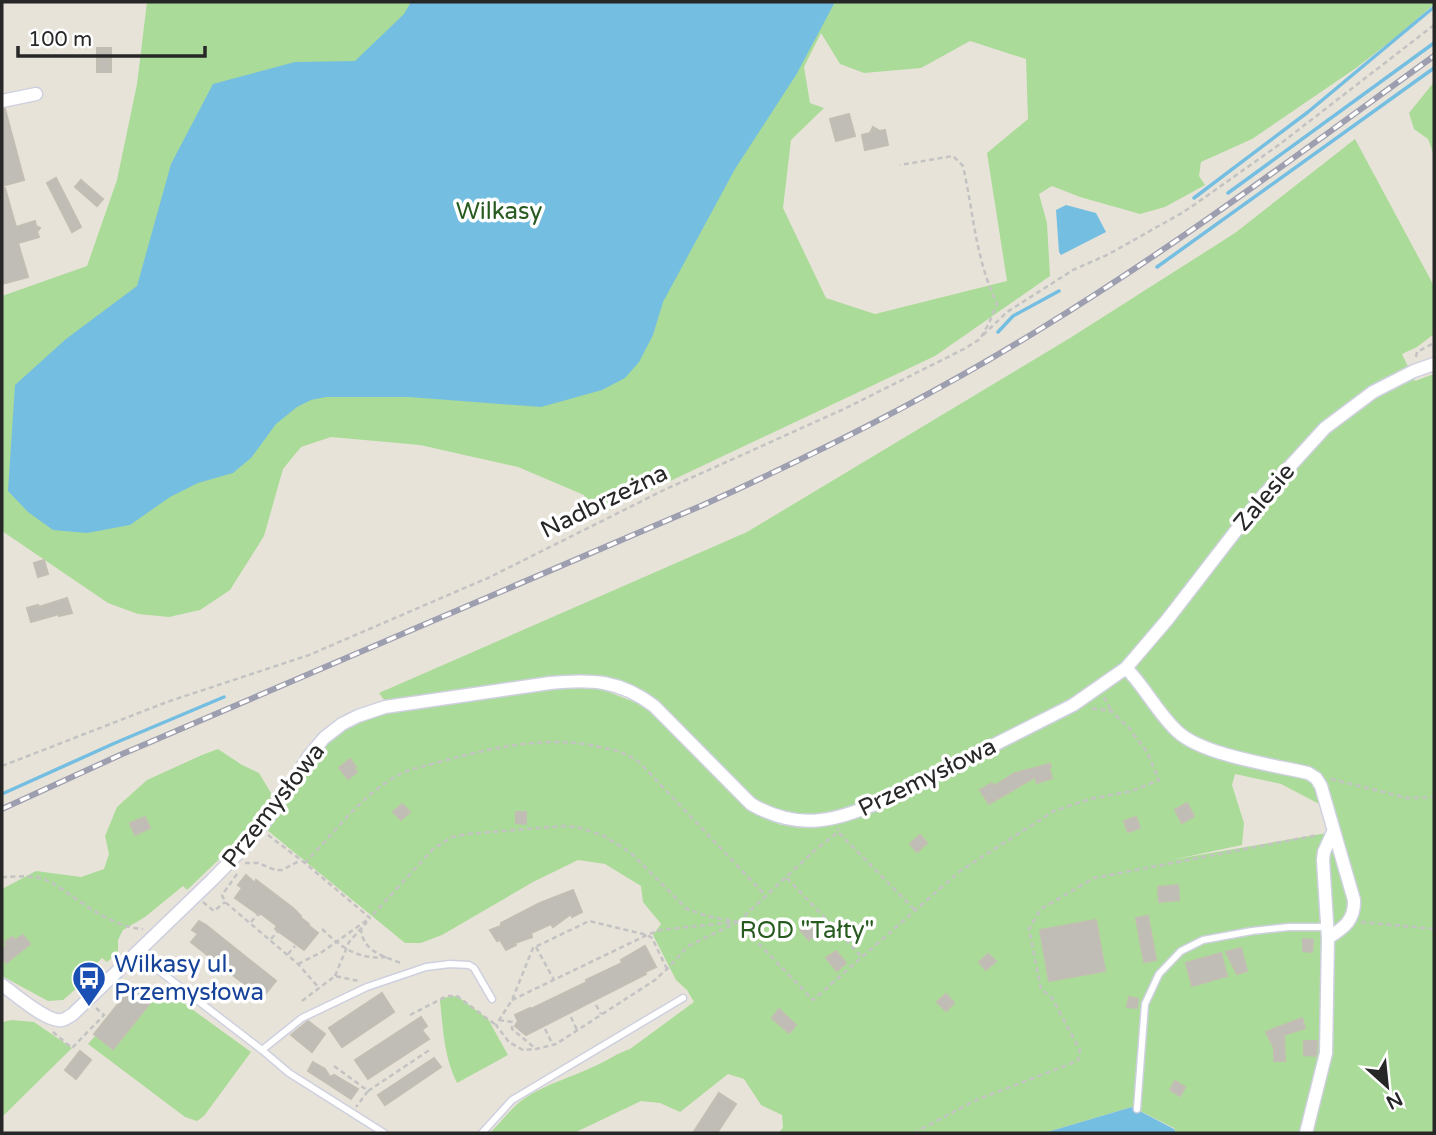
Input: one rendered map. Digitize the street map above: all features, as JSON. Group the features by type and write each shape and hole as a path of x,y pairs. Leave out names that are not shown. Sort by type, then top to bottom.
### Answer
{"street":[{"path":"2,101 36,94"},
{"name":"Zalesie","path":"1126,668 1167,620 1262,497 1325,428 1373,393 1414,371 1434,364"},
{"path":"1126,668 1172,726 1187,739 1211,750 1308,773 1315,778 1321,786 1354,900 1350,921 1328,932"},
{"name":"Przemysłowa","path":"2,985 44,1015 63,1020 78,1009 212,880 259,830 309,756 333,731 358,716 384,708 550,682 601,682 619,686 654,706 751,804 777,817 813,821 858,812 887,799 1073,705 1126,668"},
{"path":"1306,1133 1326,1053 1328,932 1323,860 1333,832"}],"lane":[{"path":"1137,1109 1144,1004 1159,974 1181,951 1203,940 1252,931 1289,927 1328,932"},
{"path":"135,953 289,1073 384,1133"},
{"path":"262,1050 302,1018 367,987 425,967 469,965 474,968 492,999"},
{"path":"482,1133 512,1100 683,998"}],"path":[{"name":"Nadbrzeżna","path":"2,766 167,702 309,655 490,577 664,490 845,409 964,349 980,339 1007,312 1073,270 1109,254 1180,215 1280,144 1434,24"},
{"path":"900,164 953,156 963,166 978,253 986,282 997,304 980,339"},
{"path":"335,975 349,942 433,849 452,837 467,834 563,826 588,830 620,845 687,909 738,922 813,1000 960,871 1054,811 1090,799 1132,791 1159,780 1147,752 1129,728 1111,711 1099,688"},
{"path":"1073,705 1111,711"},
{"path":"305,863 365,799 391,778 409,770 524,743 580,742 625,752 640,762 766,896"},
{"path":"1308,773 1407,798 1434,797"},
{"path":"838,817 838,832 915,910"},
{"path":"259,830 305,863 370,918"},
{"path":"410,1014 447,996 457,996 496,1026 509,1042 523,1050 553,1045 648,983 667,969 688,946 738,922 838,832"},
{"path":"914,1133 976,1100 1078,1059 1080,1050 1052,998 1041,989 1029,929 1041,909 1094,878 1333,832"},
{"path":"245,863 258,863 282,870 301,860"},
{"path":"239,872 222,895 225,902 298,964 318,988"},
{"path":"2,877 27,876 43,879 101,915 133,928 144,929 158,922 165,925"},
{"path":"787,877 862,957"},
{"path":"214,911 225,902"},
{"path":"237,912 241,905"},
{"path":"250,924 258,914"},
{"path":"298,964 322,952 370,918"},
{"path":"496,1026 512,1000 533,948 589,921 652,938 667,969"},
{"path":"1350,921 1434,929"},
{"path":"512,1000 660,930 738,922"},
{"path":"361,928 366,946 403,964"},
{"path":"321,929 346,950 368,957 387,957"},
{"path":"270,941 278,931"},
{"path":"287,955 295,946"},
{"path":"536,947 554,980"},
{"path":"644,976 648,983"},
{"path":"621,992 625,998"},
{"path":"596,1005 601,1014"},
{"path":"571,1017 577,1030"},
{"path":"499,1020 514,1023 512,1029 537,1049"},
{"path":"545,1029 553,1045"},
{"path":"352,1113 368,1091 431,1049"},
{"path":"334,1066 368,1091"}],"green space":[{"name":"Wilkasy","path":"147,2 1434,2 1401,33 1356,68 1252,139 1201,162 1199,176 1205,185 1165,207 1140,214 1052,186 1039,194 1047,223 1050,276 935,356 594,517 584,495 518,467 420,445 331,437 301,447 283,469 264,536 230,590 200,610 169,617 138,614 108,603 2,531 2,296 87,266 117,180 137,84","holes":["821,33 840,64 864,73 921,68 970,41 1026,59 1028,119 987,153 1007,281 875,314 826,298 783,208 791,140 824,108 810,103 804,67"]},
{"path":"1434,82 1434,155 1428,139 1414,129 1409,113"},
{"name":"ROD \"Tałty\"","path":"1355,139 1434,286 1434,334 1402,354 1415,381 1434,374 1434,1133 1176,1133 1174,1128 1132,1107 1044,1133 778,1133 783,1128 782,1115 761,1105 744,1079 728,1074 680,1112 660,1103 641,1101 574,1133 490,1133 525,1098 630,1049 694,1002 687,990 676,980 653,935 661,924 643,902 641,886 605,864 578,860 533,882 442,935 421,943 405,943 267,830 315,755 346,728 391,709 379,693 747,532 1070,338 1235,233","holes":["564,681 633,688 751,804 788,825 781,825 759,814 710,771 670,725 647,707 601,689 559,686 447,701","1285,768 1306,772 1316,779 1325,796 1333,832 1176,859 1242,845 1244,823 1232,785 1235,774 1281,784 1325,807 1319,787 1311,776","879,802 847,821 811,828 793,826 838,817"]},
{"path":"218,749 259,773 271,793 269,806 256,824 187,890 183,886 145,917 123,930 118,940 118,952 107,962 102,958 63,1000 48,1001 2,976 2,889 36,871 81,877 104,869 109,854 105,836 117,807 147,780"},
{"path":"160,986 251,1052 204,1116 197,1121 185,1117 88,1044 96,1035 113,1049 150,1004 148,1002"},
{"path":"457,996 488,1019 508,1055 457,1083 449,1063 443,1032 440,1000"},
{"path":"2,1022 34,1022 72,1048 2,1117"}],"water":[{"name":"Wilkasy","path":"411,2 835,2 796,75 735,169 663,302 653,335 639,362 625,378 602,390 541,407 409,397 326,397 311,400 297,407 276,424 251,458 233,473 198,483 170,497 130,525 87,533 53,530 28,512 8,491 15,385 66,339 137,286 171,164 213,84 295,62 355,61 404,14"},
{"path":"1066,205 1096,213 1106,232 1061,255 1056,210"},
{"path":"1132,1107 1174,1129 1176,1133 1044,1133"}],"building":[{"path":"97,48 111,48 111,72 97,72"},
{"path":"5,109 24,180 2,186 2,110"},
{"path":"849,114 855,136 836,141 830,119"},
{"path":"873,127 880,131 885,130 888,145 865,150 862,135 870,133"},
{"path":"56,178 81,227 72,232 47,183"},
{"path":"81,180 103,199 97,206 75,187"},
{"path":"2,188 5,188 16,227 35,221 40,228 37,232 39,237 18,243 28,277 2,284"},
{"path":"44,560 48,574 38,577 34,563"},
{"path":"67,598 72,613 31,622 27,608"},
{"path":"350,759 357,772 348,779 339,768"},
{"path":"1050,764 1052,778 1037,783 1035,777 989,804 980,790 992,783 994,786 1015,773"},
{"path":"1187,803 1194,816 1182,823 1175,810"},
{"path":"402,804 410,812 401,820 393,812"},
{"path":"516,812 526,812 526,824 516,823"},
{"path":"145,817 150,828 135,835 130,823"},
{"path":"1136,817 1140,828 1128,832 1124,821"},
{"path":"920,835 927,843 917,852 910,844"},
{"path":"246,875 293,908 318,933 304,950 275,929 277,926 260,913 259,915 235,898 242,888 238,885"},
{"path":"1178,885 1179,900 1159,902 1158,887"},
{"path":"573,890 582,912 572,917 571,914 553,927 551,924 531,933 532,937 515,943 516,945 506,950 490,930 540,903"},
{"path":"1148,916 1156,960 1144,962 1136,918"},
{"path":"1096,920 1105,971 1049,981 1040,930"},
{"path":"199,921 276,981 262,998 191,942 198,934 192,930"},
{"path":"808,924 817,933 809,940 800,930"},
{"path":"23,935 30,944 6,963 2,956 2,949 7,945 5,942 12,937 15,940"},
{"path":"1303,939 1313,940 1312,952 1303,951"},
{"path":"645,946 656,967 645,972 646,974 526,1035 515,1026 518,1021 515,1015 587,982 586,980 622,963 621,960"},
{"path":"1241,948 1247,971 1237,974 1226,952"},
{"path":"836,951 846,963 837,971 826,958"},
{"path":"1221,953 1227,976 1192,986 1186,963"},
{"path":"988,954 996,961 986,970 979,962"},
{"path":"131,988 150,1003 113,1049 94,1034"},
{"path":"382,993 394,1012 342,1047 329,1028"},
{"path":"946,994 954,1003 946,1011 937,1002"},
{"path":"1129,997 1138,999 1137,1008 1127,1007"},
{"path":"779,1009 796,1025 789,1033 772,1018"},
{"path":"421,1017 427,1026 422,1030 429,1039 368,1079 355,1060"},
{"path":"1302,1018 1305,1028 1284,1035 1285,1061 1274,1061 1274,1048 1266,1032"},
{"path":"308,1021 325,1034 312,1052 291,1035"},
{"path":"1304,1041 1317,1041 1316,1056 1304,1055"},
{"path":"80,1051 91,1060 76,1079 65,1070"},
{"path":"434,1058 441,1067 385,1105 378,1095"},
{"path":"313,1062 325,1069 330,1077 334,1075 358,1089 351,1099 308,1071"},
{"path":"1175,1081 1185,1087 1180,1096 1170,1090"},
{"path":"719,1093 736,1104 717,1133 693,1133"}],"waterway":[{"path":"1194,198 1308,112 1434,7"},
{"path":"1228,193 1434,43"},
{"path":"1157,267 1434,68"},
{"path":"998,332 1013,316 1059,291"},
{"path":"2,794 224,697"}],"railway":[{"path":"2,809 120,755 703,505 873,423 997,355 1139,266 1434,56"}],"place":[{"name":"Wilkasy ul. Przemysłowa","path":"89,1008"}]}
